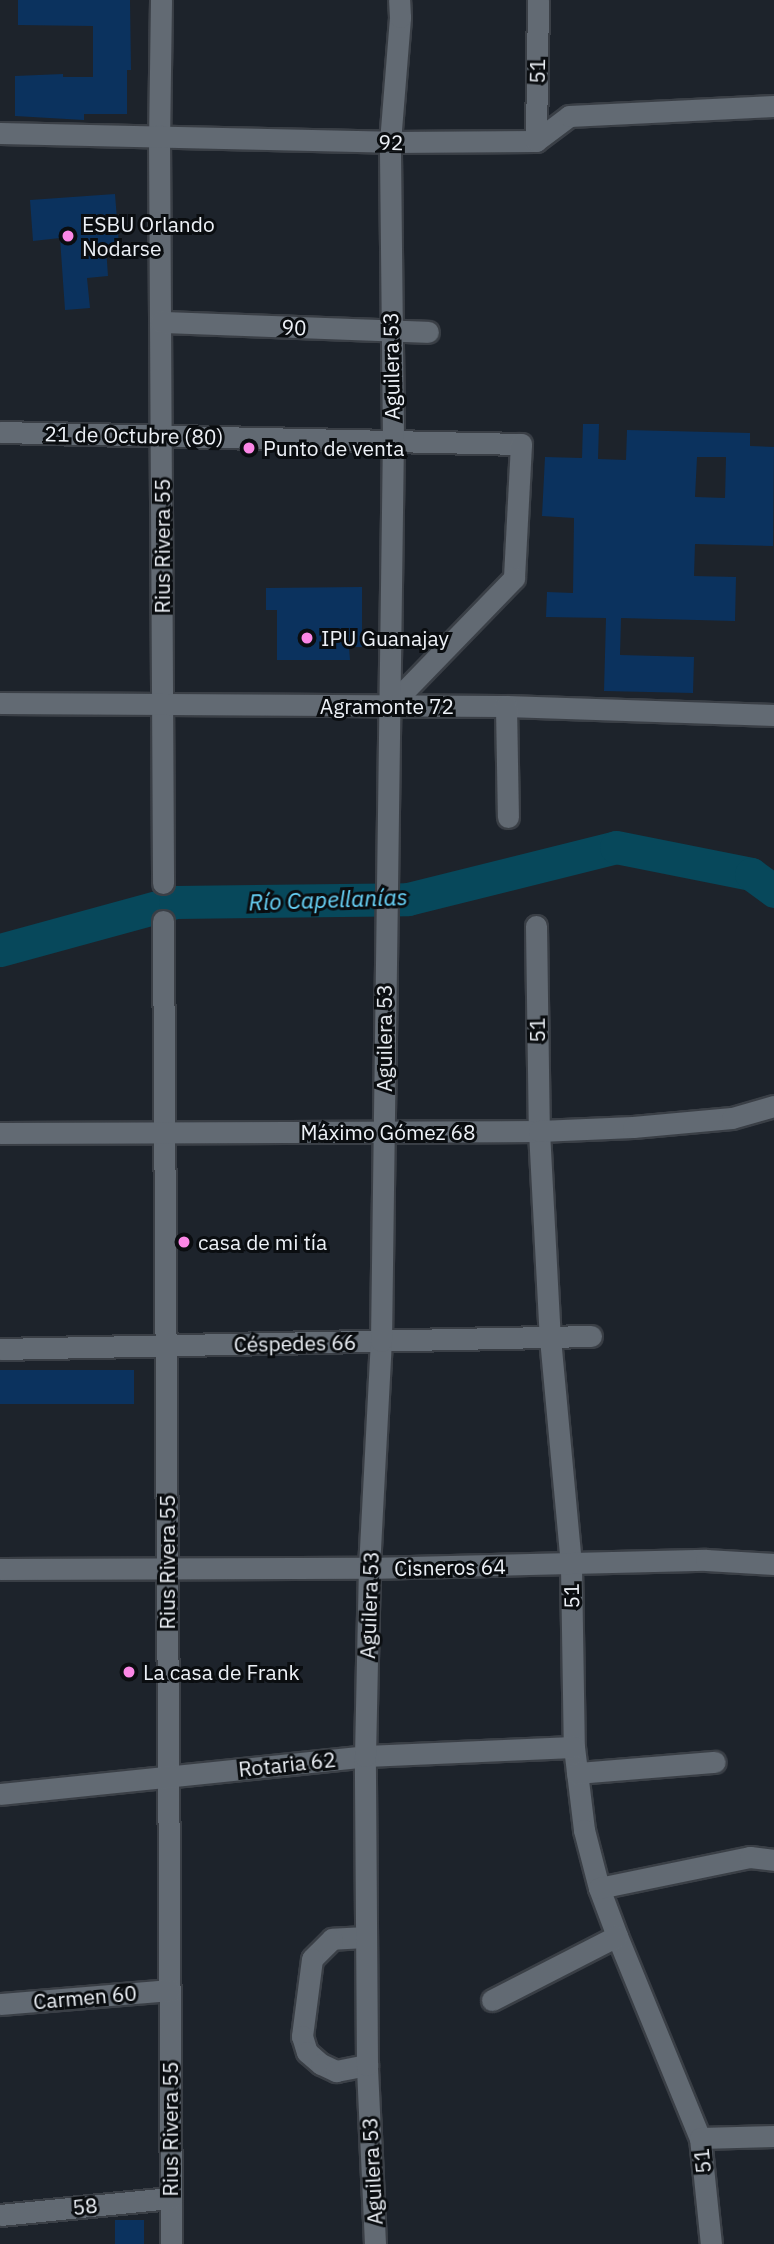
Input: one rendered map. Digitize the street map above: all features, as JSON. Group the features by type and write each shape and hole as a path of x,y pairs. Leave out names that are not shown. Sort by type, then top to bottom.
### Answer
{"street":[{"name":"Rius Rivera 55","path":"161,0 159,135 163,883"},
{"name":"Aguilera 53","path":"375,2244 367,2065 365,1756 369,1568 381,1341 393,439 390,142 399,0"},
{"name":"51","path":"536,141 538,0"},
{"path":"536,141 569,116 774,106"},
{"name":"92","path":"0,133 390,142 536,141"},
{"name":"90","path":"161,321 428,332"},
{"name":"21 de Octubre (80)","path":"0,432 521,443 514,578 389,707"},
{"name":"Agramonte 72","path":"0,703 506,706 774,715"},
{"path":"506,706 508,817"},
{"name":"Rius Rivera 55","path":"163,921 171,2244"},
{"name":"51","path":"536,926 539,1131 550,1338 570,1566 574,1747 584,1830 599,1888 617,1936 700,2138 711,2244"},
{"name":"Máximo Gómez 68","path":"0,1133 539,1131 633,1127 732,1118 774,1106"},
{"name":"Céspedes 66","path":"0,1349 591,1336"},
{"name":"Cisneros 64","path":"0,1569 570,1566 706,1560 774,1564"},
{"name":"Rotaria 62","path":"0,1794 365,1756 574,1747"},
{"path":"577,1773 715,1762"},
{"path":"599,1888 750,1857 774,1860"},
{"path":"492,2000 617,1936"},
{"path":"366,1937 332,1939 312,1959 302,2036 307,2052 321,2064 336,2071 367,2065"},
{"name":"Carmen 60","path":"0,2004 169,1990"},
{"path":"700,2138 774,2136"},
{"name":"58","path":"0,2214 171,2198"}],"building":[{"path":"18,0 130,0 131,70 127,70 127,114 84,114 84,120 15,116 15,76 63,74 63,77 93,77 93,26 18,25"},
{"path":"115,194 119,245 106,247 108,276 87,278 90,308 65,310 60,238 33,241 30,200"},
{"path":"583,424 599,424 598,459 626,460 627,430 750,433 750,446 774,447 773,546 695,544 694,576 736,577 735,621 621,618 620,655 694,657 693,693 604,691 606,618 546,617 547,592 573,593 574,518 542,516 545,457 582,458","holes":["697,457 726,457 725,498 695,497"]},
{"path":"362,587 362,647 349,647 350,660 277,660 277,610 266,610 266,588"},
{"path":"0,1370 134,1370 134,1404 0,1404"},
{"path":"115,2220 144,2220 144,2244 115,2244"}],"waterway":[{"name":"Río Capellanías","path":"0,950 175,902 408,899 616,847 751,874 774,891"}],"place":[{"name":"ESBU Orlando Nodarse","path":"68,236"},
{"name":"Punto de venta","path":"249,448"},
{"name":"IPU Guanajay","path":"307,638"},
{"name":"casa de mi tía","path":"184,1242"},
{"name":"La casa de Frank","path":"129,1672"}]}
